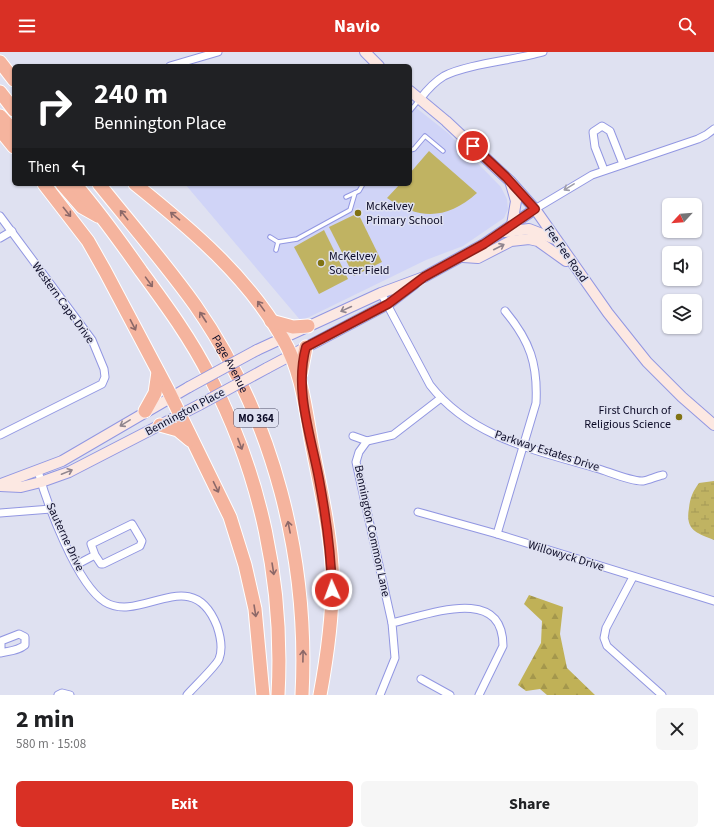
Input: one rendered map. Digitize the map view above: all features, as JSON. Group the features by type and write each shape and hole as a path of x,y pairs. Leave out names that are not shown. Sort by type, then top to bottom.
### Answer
{"highway":[{"path":"0,62 12,77"},
{"path":"0,92 12,107"},
{"path":"0,116 12,129"},
{"path":"0,130 12,145"},
{"path":"46,186 88,241 171,397 230,517 245,565 258,627 263,695"},
{"path":"64,186 82,207 104,220"},
{"name":"Page Avenue","path":"77,186 104,220 187,336 220,397 243,451 259,499 274,574 279,643 278,695"},
{"name":"Page Avenue","path":"101,186 195,306 224,352 257,421 282,494 297,570 303,647 302,695"},
{"path":"137,186 209,246 240,279 272,321 292,354 296,365 327,524 332,566 331,627 320,695"},
{"path":"272,321 292,327 308,326"},
{"path":"301,385 302,359 306,347"},
{"path":"145,412 155,393 158,372"},
{"path":"160,425 178,430 193,442"}],"main road":[{"path":"365,52 377,64"},
{"name":"Fee Fee Road","path":"412,93 446,121 511,182 535,209 573,266 608,314 647,362 682,397 714,425"},
{"path":"511,182 516,202 512,225"},
{"name":"Bennington Place","path":"0,486 62,461 171,397 257,350 382,293 424,277 463,257 535,209"},
{"path":"501,232 529,229 555,238"},
{"path":"463,257 478,258 511,241 529,239 538,241 573,266"},
{"name":"Bennington Place","path":"0,486 21,487 41,482 93,461 388,304 424,277"}],"street":[{"path":"175,64 201,54 218,52"},
{"path":"420,99 431,86 445,76 469,68 521,58 543,52"},
{"path":"604,170 595,147 593,132 602,126 610,132 623,164"},
{"path":"535,209 571,186 604,170 698,139 714,129"},
{"name":"Western Cape Drive","path":"0,216 92,340 104,369 102,384 0,435"},
{"path":"0,238 12,231"},
{"name":"Parkway Estates Drive","path":"382,293 430,385 440,398 484,430 523,446 641,481 663,474"},
{"path":"497,534 536,403 537,382 531,352 519,328 505,311"},
{"path":"353,436 367,441 393,435 440,398"},
{"name":"Bennington Common Lane","path":"367,441 358,452 356,462 392,623 395,658 380,695"},
{"name":"Sauterne Drive","path":"38,471 51,509 76,564 95,593 105,602 118,608 174,596 190,597 200,602 209,610 219,633 221,646 219,660 187,695"},
{"path":"0,513 51,509"},
{"name":"Willowyck Drive","path":"418,512 497,534 714,601"},
{"path":"132,524 142,541 140,546 103,564 101,564 94,555 92,544 132,524"},
{"path":"76,564 94,555"},
{"path":"633,577 606,628 604,638 607,646 662,695"},
{"path":"392,623 464,606 480,608 491,616 499,624 503,639 503,646 478,695"},
{"path":"19,634 25,637 25,645 21,648 0,653 1,641 19,634"},
{"path":"420,679 450,695"},
{"path":"58,695 62,693 70,695"}],"lane":[{"path":"412,109 420,99"},
{"path":"412,150 425,136 443,151"},
{"path":"346,197 356,193 362,189 363,186"},
{"path":"270,237 278,242 297,239 350,210 356,193"},
{"path":"276,250 278,242"}],"shaded area":[{"name":"McKelvey Primary School","path":"412,105 448,133 501,187 507,199 508,209 504,218 463,246 426,260 301,321 187,186 412,186"}],"green space":[{"path":"429,151 477,193 466,202 444,212 433,214 410,210 387,198 398,186 412,186 412,171"},
{"name":"McKelvey Soccer Field","path":"358,213 382,262 354,276 329,227"},
{"name":"McKelvey Soccer Field","path":"324,230 348,279 319,294 294,247"},
{"path":"714,481 714,540 693,530 690,526 688,515 689,504 693,492 699,483"},
{"path":"529,595 563,607 560,634 567,668 595,695 547,695 540,689 526,691 518,685 541,643 542,621 524,604"}],"place":[{"name":"McKelvey Primary School","path":"358,213"},
{"name":"McKelvey Soccer Field","path":"321,263"},
{"name":"First Church of Religious Science","path":"679,417"}],"route":[{"path":"332,590 332,566 328,531 301,385 302,359 306,347 388,304 424,277 463,257 535,209 506,177 473,146"}]}
